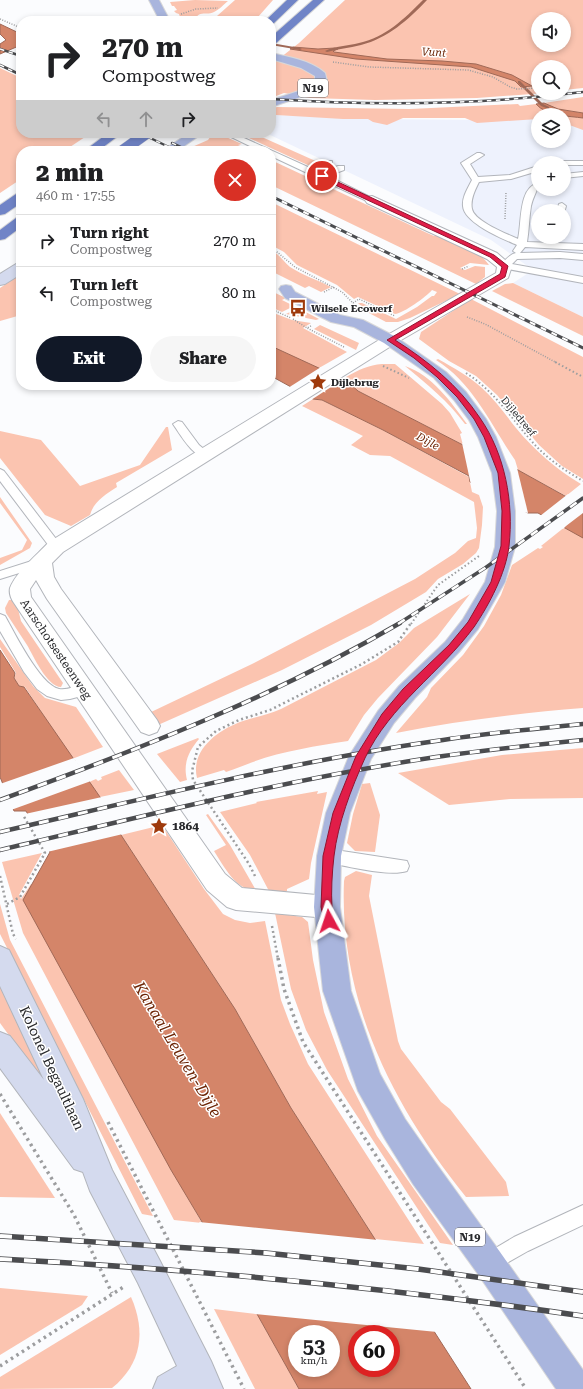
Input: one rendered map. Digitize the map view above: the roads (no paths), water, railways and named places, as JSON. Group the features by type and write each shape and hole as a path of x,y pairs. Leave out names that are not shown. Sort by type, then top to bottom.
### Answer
{"highway":[{"path":"275,16 293,0"},
{"path":"276,38 319,1"},
{"path":"97,146 109,138"},
{"path":"129,146 140,138"},
{"path":"0,211 16,200"},
{"path":"0,236 16,225"}],"main road":[{"path":"154,0 162,16"},
{"name":"N19","path":"276,57 317,71 321,75 321,81 318,85 300,94 276,102"},
{"name":"N19","path":"276,61 299,64"},
{"path":"176,146 188,138"},
{"name":"N19","path":"276,284 286,289 290,295 336,319 358,323 390,340 440,375 460,396 477,419 487,437 501,473 506,511 505,546 496,582 471,624 452,647 407,692 386,717 361,756 338,813 329,856 327,907 337,991 368,1081 395,1129 424,1173 489,1263 576,1389"}],"street":[{"path":"372,200 492,256 510,261"},
{"name":"Aarschotsesteenweg","path":"327,907 236,899 216,882 21,598 20,589 25,580 49,554 390,340 503,275 510,261"},
{"path":"0,281 12,262"},
{"path":"49,554 44,578 149,726"},
{"name":"Kolonel Begaultlaan","path":"0,958 73,1109 101,1180"},
{"name":"Kolonel Begaultlaan","path":"0,1045 163,1265 202,1381"},
{"path":"170,1389 202,1381"}],"lane":[{"path":"237,138 256,146"},
{"path":"276,155 372,200"},
{"path":"476,180 465,163 480,156"},
{"path":"310,171 329,163"},
{"path":"571,163 583,163"},
{"path":"322,176 341,168"},
{"path":"476,180 506,178 531,170"},
{"path":"571,175 583,174"},
{"path":"476,180 466,202 468,212 474,221 523,244 531,243"},
{"path":"510,261 523,244 528,200 531,192"},
{"path":"568,244 583,247"},
{"path":"510,261 560,255 583,258"},
{"path":"510,261 583,280"},
{"path":"178,424 195,448 205,455"},
{"path":"0,473 49,554 0,575"},
{"path":"0,619 38,682 49,691 60,695 73,694 84,690"},
{"path":"329,856 374,864 401,866"},
{"path":"489,1263 521,1244 583,1215"}],"water":[{"path":"0,24 16,32 16,47 0,54 0,44 6,40 0,34"},
{"path":"293,47 318,49 335,48 338,49 333,51 334,52 387,59 476,64 512,75 531,86 521,87 515,81 471,67 356,59 290,49"},
{"path":"544,103 556,108 540,108 536,104"},
{"path":"571,111 583,113 583,118 571,117"},
{"name":"Dijle","path":"276,348 347,381 358,391 463,445 518,470 583,506 583,538 538,513 528,513 470,482 469,476 383,430 322,400 313,399 276,379"},
{"name":"Kanaal Leuven-Dijle","path":"0,650 15,673 14,678 19,686 24,687 100,797 121,835 235,1009 291,1108 471,1389 299,1389 292,1377 340,1377 340,1325 288,1325 288,1369 257,1314 171,1170 23,900 50,852 26,811 14,811 0,777"}],"waterway":[{"path":"327,51 361,44 381,37 396,27 425,0"},
{"name":"Vunt","path":"276,45 300,49"},
{"name":"Vunt","path":"519,82 542,105 548,108"}],"railway":[{"path":"0,49 16,54"},
{"path":"0,65 16,73"},
{"path":"276,99 349,103 427,103 505,100 583,92"},
{"path":"150,138 167,146"},
{"path":"172,143 178,146"},
{"path":"276,198 583,348"},
{"path":"398,624 485,568 583,498"},
{"path":"0,800 154,742 254,698 304,675 400,623"},
{"path":"0,832 217,782 326,759 454,738 583,724"},
{"path":"0,850 162,811 326,776 436,757 583,740"},
{"path":"0,1236 266,1253 418,1269 583,1292"},
{"path":"0,1259 146,1268 365,1288 583,1316"}],"place":[{"name":"Wilsele Ecowerf","path":"298,308"},
{"name":"Dijlebrug","path":"318,382"},
{"name":"1864","path":"159,826"}]}
